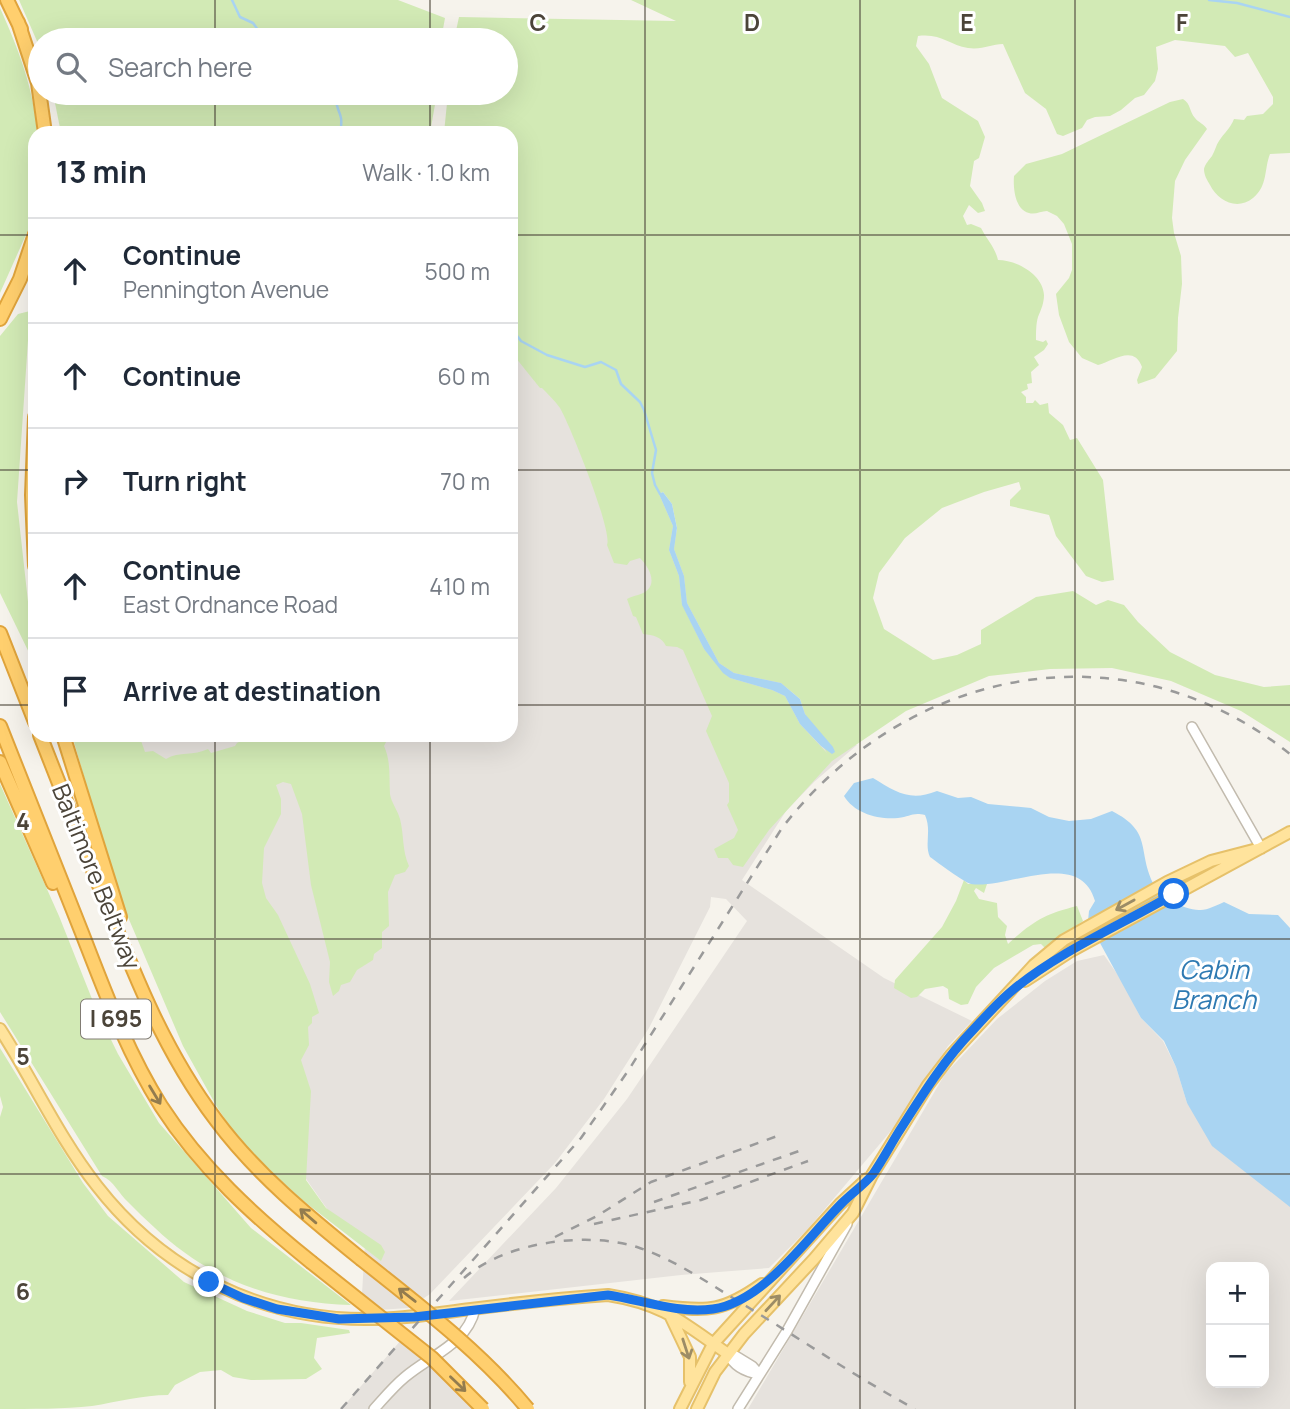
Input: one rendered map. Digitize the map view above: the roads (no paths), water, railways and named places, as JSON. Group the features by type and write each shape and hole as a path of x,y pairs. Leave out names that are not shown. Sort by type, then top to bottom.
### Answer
{"highway":[{"path":"7,0 28,47"},
{"path":"18,22 28,52"},
{"path":"41,105 43,126"},
{"path":"46,105 50,126"},
{"path":"0,319 20,279 28,254"},
{"path":"0,633 28,704"},
{"name":"Baltimore Beltway","path":"0,726 107,999 141,1072 162,1108 226,1189 258,1219 432,1358 483,1409"},
{"name":"Baltimore Beltway","path":"43,742 133,970 171,1052 217,1121 251,1162 283,1194 455,1334 528,1409"},
{"path":"65,742 125,931 171,1052"},
{"path":"0,762 104,1000 141,1072"}],"main road":[{"path":"1014,989 1174,894 1290,832"},
{"path":"697,1409 702,1395 729,1355 853,1213 872,1175 928,1085 951,1055 1049,951 1167,882 1211,861 1261,849"},
{"path":"0,1029 95,1184 121,1215 149,1242 189,1271 243,1298 310,1316 378,1319 608,1295 633,1299 669,1312 729,1355"},
{"path":"680,1409 713,1345 840,1204 872,1175"},
{"path":"651,1305 716,1309 743,1297 782,1270"},
{"path":"669,1312 690,1357 689,1389"}],"street":[{"path":"1192,727 1261,849"},
{"path":"738,1409 787,1331 853,1213"},
{"path":"374,1409 408,1374 463,1335 475,1308"},
{"path":"729,1355 730,1360 738,1366 759,1374"}],"water":[{"path":"663,492 672,504 677,528 674,549 684,576 687,603 719,663 734,673 781,683 800,699 805,714 833,747 835,752 832,754 800,724 785,696 730,678 704,649 682,605 679,576 669,550 673,526 659,494"},
{"name":"Cabin Branch","path":"873,778 904,794 919,796 937,791 958,798 971,797 988,804 1031,808 1049,817 1069,821 1091,819 1112,811 1125,819 1139,834 1153,883 1166,898 1179,905 1199,910 1224,902 1249,914 1278,915 1290,928 1290,1207 1212,1146 1187,1103 1176,1067 1164,1041 1141,1018 1088,921 1089,911 1095,901 1087,885 1074,876 1058,873 986,884 968,883 930,857 925,815 883,818 860,811 848,802 844,796 854,783"}],"waterway":[{"name":"Cabin Branch","path":"232,0 240,17 253,23 257,28"},
{"path":"1209,0 1237,3 1290,17"},
{"name":"Cabin Branch","path":"337,105 341,126"},
{"name":"Cabin Branch","path":"518,337 547,355 585,367 601,362 616,370 621,384 640,402 644,410 656,450 652,473 660,494"}],"railway":[{"path":"341,1409 581,1138 628,1071 782,828 833,773 891,730 954,699 1021,681 1090,677 1159,688 1226,713 1290,754"},
{"path":"555,1237 597,1216 651,1182 780,1135"},
{"path":"654,1202 799,1151"},
{"path":"594,1224 701,1200 808,1161"},
{"path":"464,1278 501,1256 547,1243 594,1240 637,1247 693,1274 915,1409"}]}
